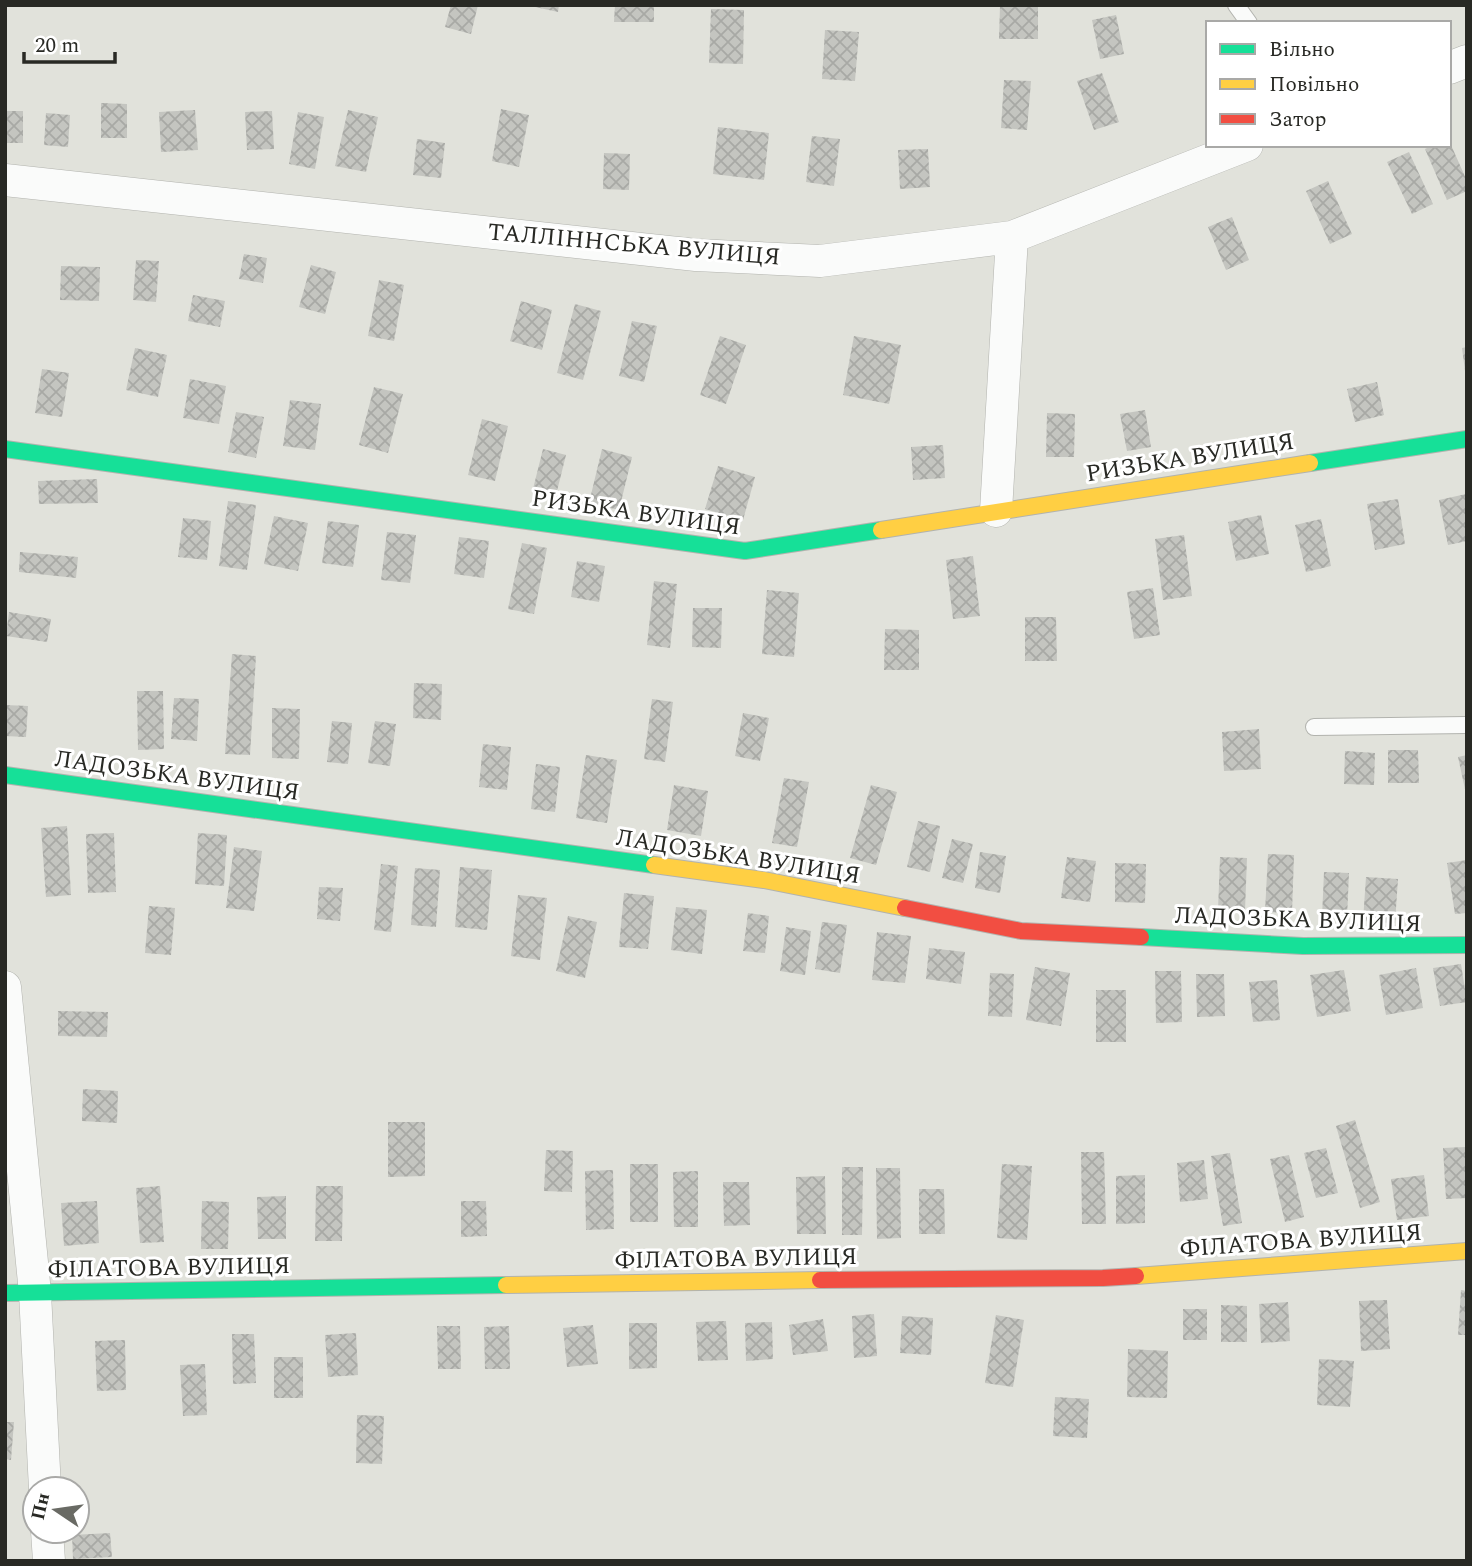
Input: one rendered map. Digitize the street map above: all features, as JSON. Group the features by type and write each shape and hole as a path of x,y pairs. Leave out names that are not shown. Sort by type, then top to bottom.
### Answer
{"street":[{"name":"ТАЛЛІННСЬКА ВУЛИЦЯ","path":"5,180 696,255 820,261 1012,237 1242,147"},
{"path":"996,511 1012,237"},
{"name":"РИЗЬКА ВУЛИЦЯ","path":"5,449 745,551 1467,439"},
{"name":"ЛАДОЗЬКА ВУЛИЦЯ","path":"5,775 764,880 1021,931 1303,946 1467,945"},
{"path":"5,987 20,1293 43,1475"},
{"name":"ФІЛАТОВА ВУЛИЦЯ","path":"20,1293 863,1279 1103,1278 1467,1251"}],"lane":[{"path":"1236,5 1248,21"},
{"path":"1314,727 1467,725"}],"building":[{"path":"451,5 478,5 471,34 445,27"},
{"path":"526,5 559,5 558,12"},
{"path":"615,5 654,5 654,22 614,22"},
{"path":"1000,6 1038,6 1038,39 999,39"},
{"path":"711,9 744,10 743,64 709,63"},
{"path":"1116,15 1124,54 1100,59 1092,20"},
{"path":"825,30 859,32 855,81 822,79"},
{"path":"1102,73 1119,122 1094,130 1077,81"},
{"path":"1004,80 1031,81 1027,130 1001,128"},
{"path":"101,103 127,104 127,138 101,138"},
{"path":"501,109 529,115 519,167 492,161"},
{"path":"195,110 198,150 161,152 159,112"},
{"path":"348,110 378,117 366,172 335,166"},
{"path":"5,111 23,111 23,143 5,143"},
{"path":"272,111 274,149 247,150 245,112"},
{"path":"298,112 324,117 315,169 289,164"},
{"path":"46,113 70,115 68,147 44,145"},
{"path":"718,127 769,133 764,180 713,174"},
{"path":"812,136 840,139 834,186 806,182"},
{"path":"417,139 445,143 441,178 413,175"},
{"path":"1451,145 1467,181 1467,191 1447,200 1425,149"},
{"path":"928,149 930,187 900,189 898,150"},
{"path":"1409,152 1433,204 1412,214 1387,162"},
{"path":"604,153 630,154 629,190 603,189"},
{"path":"1328,181 1352,234 1330,244 1306,191"},
{"path":"1232,217 1249,260 1226,270 1208,227"},
{"path":"244,254 267,258 263,283 239,279"},
{"path":"136,260 159,261 156,302 133,300"},
{"path":"311,265 336,272 325,314 299,307"},
{"path":"61,266 100,267 99,301 60,300"},
{"path":"379,280 404,285 394,341 368,336"},
{"path":"193,295 225,301 220,327 188,321"},
{"path":"521,301 552,310 542,350 510,341"},
{"path":"575,304 601,311 583,380 557,373"},
{"path":"632,321 657,326 644,382 619,376"},
{"path":"720,336 746,345 726,404 700,395"},
{"path":"854,336 901,345 889,404 843,395"},
{"path":"1467,347 1467,371 1465,371 1462,348"},
{"path":"135,348 167,355 158,397 126,390"},
{"path":"42,369 69,373 62,417 35,413"},
{"path":"190,379 226,386 219,424 183,418"},
{"path":"1377,382 1384,415 1355,422 1347,389"},
{"path":"374,387 403,394 388,453 359,445"},
{"path":"290,400 321,404 315,450 283,446"},
{"path":"1145,410 1151,447 1127,451 1120,414"},
{"path":"236,412 264,417 256,458 228,452"},
{"path":"1047,413 1075,414 1074,457 1046,457"},
{"path":"482,419 508,426 495,481 468,475"},
{"path":"943,445 945,478 913,480 911,447"},
{"path":"543,449 566,455 556,495 533,489"},
{"path":"602,449 632,457 619,510 589,503"},
{"path":"718,466 755,477 743,520 705,509"},
{"path":"97,479 98,503 39,504 38,481"},
{"path":"1466,494 1467,541 1448,545 1439,500"},
{"path":"1398,499 1405,544 1375,550 1367,504"},
{"path":"228,501 256,505 247,570 219,566"},
{"path":"1261,515 1269,554 1236,561 1228,522"},
{"path":"274,516 308,523 298,571 264,564"},
{"path":"183,518 211,521 207,560 178,557"},
{"path":"1321,519 1331,566 1306,572 1295,525"},
{"path":"328,521 359,525 353,567 322,563"},
{"path":"387,532 416,535 410,583 381,580"},
{"path":"1184,535 1192,596 1163,600 1155,539"},
{"path":"459,537 489,541 484,578 454,574"},
{"path":"522,543 547,548 534,614 508,609"},
{"path":"20,552 78,557 76,578 19,572"},
{"path":"973,556 980,616 953,619 946,560"},
{"path":"577,561 605,566 599,602 571,597"},
{"path":"654,581 677,584 670,648 647,645"},
{"path":"1153,588 1160,635 1134,639 1127,592"},
{"path":"767,590 799,593 794,657 762,654"},
{"path":"693,608 722,608 721,648 692,647"},
{"path":"9,612 51,619 47,642 6,636"},
{"path":"1025,617 1056,617 1057,661 1025,661"},
{"path":"885,629 919,630 919,670 884,670"},
{"path":"232,654 256,656 250,755 225,754"},
{"path":"414,683 442,684 441,720 413,718"},
{"path":"137,691 163,691 164,749 138,750"},
{"path":"174,698 199,699 197,741 171,739"},
{"path":"652,699 673,702 665,762 644,759"},
{"path":"5,705 28,706 26,737 5,736"},
{"path":"272,708 300,709 299,759 272,758"},
{"path":"743,713 769,718 760,761 735,756"},
{"path":"332,721 352,723 348,764 327,762"},
{"path":"375,721 396,724 390,766 368,763"},
{"path":"1259,729 1261,769 1224,771 1222,732"},
{"path":"483,744 511,747 507,790 479,787"},
{"path":"1388,750 1418,750 1419,783 1388,783"},
{"path":"1345,751 1375,753 1374,785 1344,784"},
{"path":"586,755 617,760 607,823 576,818"},
{"path":"1467,755 1467,794 1466,794 1458,757"},
{"path":"536,764 560,767 555,812 531,809"},
{"path":"784,778 809,782 797,847 772,843"},
{"path":"674,785 708,791 701,836 667,830"},
{"path":"871,785 897,792 876,865 850,858"},
{"path":"918,821 940,826 930,872 907,867"},
{"path":"67,826 71,895 46,897 41,828"},
{"path":"114,833 116,892 88,893 86,834"},
{"path":"198,833 227,835 224,886 195,884"},
{"path":"952,839 973,844 963,883 942,878"},
{"path":"234,847 262,851 254,911 226,908"},
{"path":"980,852 1006,856 1000,893 975,888"},
{"path":"1268,854 1294,855 1292,913 1265,912"},
{"path":"1067,857 1096,861 1090,902 1061,898"},
{"path":"1220,857 1247,858 1245,911 1218,910"},
{"path":"1467,860 1467,913 1455,914 1447,863"},
{"path":"1115,863 1146,864 1145,903 1115,902"},
{"path":"381,864 398,866 391,932 374,930"},
{"path":"460,867 492,870 487,930 455,927"},
{"path":"415,868 440,870 436,927 411,925"},
{"path":"1324,872 1349,873 1347,918 1322,917"},
{"path":"1366,877 1398,879 1395,923 1363,921"},
{"path":"319,887 343,888 340,921 317,919"},
{"path":"624,893 654,896 648,949 619,947"},
{"path":"518,895 547,898 540,960 511,956"},
{"path":"149,906 175,908 171,955 145,953"},
{"path":"676,907 707,910 702,954 671,950"},
{"path":"748,913 769,916 765,953 743,951"},
{"path":"568,916 597,922 585,978 556,971"},
{"path":"822,922 847,925 840,973 815,969"},
{"path":"786,927 811,931 805,975 780,971"},
{"path":"877,932 911,936 905,983 872,980"},
{"path":"929,948 965,952 961,984 926,979"},
{"path":"1461,964 1467,1002 1440,1006 1433,968"},
{"path":"1035,967 1070,973 1061,1026 1026,1020"},
{"path":"1416,968 1423,1008 1386,1015 1379,975"},
{"path":"1344,970 1351,1011 1317,1017 1310,975"},
{"path":"1155,971 1181,971 1182,1022 1156,1023"},
{"path":"990,973 1014,974 1012,1017 988,1016"},
{"path":"1196,974 1224,974 1225,1016 1197,1017"},
{"path":"1277,980 1280,1020 1253,1022 1249,982"},
{"path":"1096,990 1126,990 1126,1042 1096,1042"},
{"path":"58,1011 108,1012 107,1037 58,1036"},
{"path":"83,1089 118,1091 117,1123 82,1121"},
{"path":"1355,1120 1380,1202 1360,1208 1336,1126"},
{"path":"388,1122 425,1122 425,1176 388,1177"},
{"path":"1466,1147 1467,1198 1446,1199 1443,1148"},
{"path":"1326,1148 1338,1193 1316,1198 1304,1153"},
{"path":"546,1150 573,1151 572,1192 544,1191"},
{"path":"1081,1152 1104,1152 1106,1224 1082,1224"},
{"path":"1230,1153 1242,1223 1223,1226 1211,1156"},
{"path":"1289,1155 1304,1217 1285,1222 1270,1159"},
{"path":"1204,1160 1208,1199 1180,1202 1177,1163"},
{"path":"630,1164 658,1164 658,1222 630,1222"},
{"path":"1002,1164 1032,1166 1027,1240 997,1238"},
{"path":"842,1167 863,1167 862,1235 842,1235"},
{"path":"876,1168 900,1168 901,1238 877,1239"},
{"path":"613,1170 614,1229 586,1230 585,1171"},
{"path":"698,1171 698,1227 674,1227 673,1172"},
{"path":"1145,1175 1145,1223 1116,1224 1116,1176"},
{"path":"1424,1175 1429,1216 1397,1220 1391,1179"},
{"path":"825,1176 826,1234 797,1234 796,1177"},
{"path":"723,1182 749,1182 750,1225 724,1226"},
{"path":"160,1186 164,1242 140,1243 136,1188"},
{"path":"316,1186 343,1186 342,1241 315,1241"},
{"path":"919,1189 944,1189 945,1234 919,1234"},
{"path":"286,1196 286,1239 258,1239 257,1197"},
{"path":"97,1201 99,1243 64,1246 61,1203"},
{"path":"202,1201 229,1202 228,1249 201,1249"},
{"path":"461,1201 486,1201 487,1236 461,1237"},
{"path":"1461,1290 1467,1291 1467,1335 1458,1335"},
{"path":"1387,1300 1390,1349 1361,1351 1359,1301"},
{"path":"1288,1302 1290,1341 1261,1343 1259,1304"},
{"path":"1221,1305 1247,1306 1247,1342 1221,1342"},
{"path":"1183,1309 1207,1309 1207,1340 1183,1340"},
{"path":"874,1314 877,1356 854,1358 852,1316"},
{"path":"996,1315 1024,1320 1013,1387 985,1383"},
{"path":"902,1316 933,1318 931,1355 900,1353"},
{"path":"823,1319 828,1351 793,1355 789,1325"},
{"path":"726,1321 728,1360 698,1361 696,1322"},
{"path":"772,1322 773,1359 746,1361 745,1323"},
{"path":"629,1323 657,1323 657,1368 629,1369"},
{"path":"593,1325 598,1364 567,1367 563,1328"},
{"path":"437,1326 460,1326 461,1369 438,1369"},
{"path":"509,1326 510,1369 485,1369 484,1327"},
{"path":"356,1333 358,1375 328,1377 325,1335"},
{"path":"232,1334 254,1334 256,1383 233,1384"},
{"path":"125,1340 126,1390 97,1391 95,1341"},
{"path":"1128,1349 1168,1351 1167,1398 1127,1397"},
{"path":"274,1357 303,1357 303,1398 274,1398"},
{"path":"1319,1359 1354,1361 1350,1407 1317,1405"},
{"path":"205,1364 207,1415 183,1416 180,1365"},
{"path":"1055,1397 1089,1399 1087,1438 1053,1436"},
{"path":"357,1415 384,1416 382,1464 356,1463"},
{"path":"5,1422 14,1422 11,1460 5,1459"},
{"path":"110,1533 112,1557 73,1559 72,1545 91,1545 91,1534"}],"traffic: fast":[{"path":"1310,463 1467,439"},
{"path":"5,449 745,551 881,530"},
{"path":"5,775 654,865"},
{"path":"1141,937 1303,946 1467,945"},
{"path":"5,1293 506,1285"}],"traffic: slow":[{"path":"881,530 1310,463"},
{"path":"654,865 764,880 905,908"},
{"path":"1136,1276 1467,1251"},
{"path":"506,1285 820,1280"}],"traffic: jam":[{"path":"905,908 1021,931 1141,937"},
{"path":"820,1280 1136,1276"}]}
